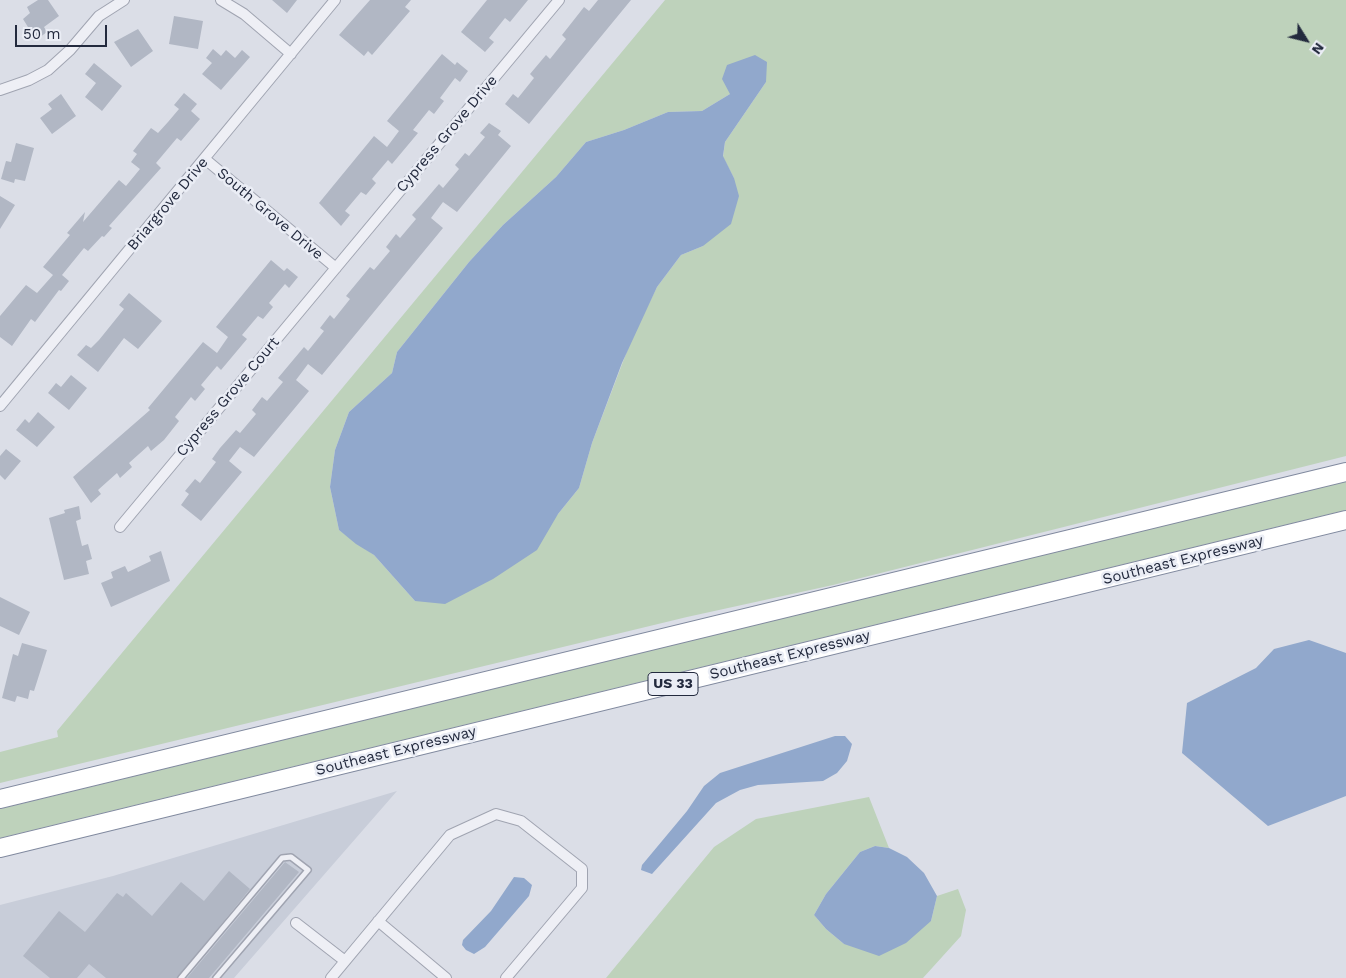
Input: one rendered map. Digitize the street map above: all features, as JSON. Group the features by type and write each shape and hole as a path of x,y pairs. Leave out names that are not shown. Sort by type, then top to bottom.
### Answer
{"highway":[{"path":"0,799 1346,472"},
{"name":"Southeast Expressway","path":"0,848 1346,520"}],"street":[{"path":"0,90 29,80 48,70 70,50 98,16 124,0"},
{"path":"221,0 244,14 292,54"},
{"name":"Briargrove Drive","path":"0,406 335,0"},
{"name":"Cypress Grove Drive","path":"336,268 559,0"},
{"name":"South Grove Drive","path":"205,159 336,268"},
{"name":"Cypress Grove Court","path":"120,527 336,268"},
{"path":"331,978 450,835 496,814 521,820 582,869 582,888 506,978"},
{"path":"378,921 446,978"},
{"path":"296,923 345,961"}],"lane":[{"path":"181,978 282,858 291,857 308,870 216,978"}],"shaded area":[{"path":"397,791 234,978 0,978 0,905 113,876"}],"green space":[{"path":"665,0 1346,0 1346,456 833,585 687,617 0,783 0,752 58,737 57,731","holes":["766,82 725,142 723,157 734,178 703,246 681,255 657,287 632,338 592,443 579,488 558,514 415,601 374,555 339,530 330,487 335,450 349,412 392,373 397,352 469,262 503,225 556,177 586,142 624,130 668,112 702,111 730,94"]},
{"path":"1346,481 1346,510 0,838 0,809"},
{"path":"869,797 889,848 875,846 860,852 826,894 814,915 826,929 844,944 931,921 937,896 958,889 966,910 961,936 923,978 606,978 714,847 756,819"}],"water":[{"path":"755,55 767,62 766,82 725,142 723,156 734,178 739,196 731,224 703,246 681,255 657,287 622,363 592,443 579,488 558,514 537,550 493,579 445,604 415,601 374,555 356,544 339,530 330,487 335,450 349,412 392,373 397,352 469,262 503,225 556,177 586,142 624,130 668,112 702,111 730,94 722,79 727,65"},
{"path":"1309,640 1346,653 1346,796 1268,826 1182,753 1187,703 1256,668 1274,649"},
{"path":"835,736 845,736 852,744 847,761 837,773 823,781 758,785 740,790 716,803 652,874 641,870 642,865 687,811 704,786 720,773"},
{"path":"875,846 889,848 907,857 924,873 937,896 931,921 906,943 879,956 844,944 826,929 814,915 826,894 860,852"},
{"path":"514,877 524,878 532,885 529,896 485,947 474,954 466,950 462,945 463,940 491,911"}],"building":[{"path":"38,0 48,0 59,16 44,27 47,32 36,40 23,19 30,13 27,7"},
{"path":"272,0 297,0 287,13"},
{"path":"370,0 411,0 405,7 410,11 372,55 368,51 364,56 339,35"},
{"path":"487,0 528,0 510,22 505,18 489,38 494,42 485,52 461,32"},
{"path":"598,0 631,0 529,124 505,104 513,94 518,98 534,78 530,74 546,55 550,59 566,39 562,35 584,7 589,11"},
{"path":"174,16 203,21 198,49 169,44"},
{"path":"138,29 153,51 131,67 114,42"},
{"path":"213,49 221,56 226,50 235,58 242,50 250,57 221,90 202,74 212,63 206,58"},
{"path":"442,54 455,65 457,62 468,71 460,82 455,78 440,98 444,101 434,114 429,110 413,130 418,133 392,164 388,160 372,179 376,183 366,195 361,192 345,211 350,215 341,226 319,203 374,136 387,147 399,131 387,121"},
{"path":"94,63 122,86 102,111 85,97 96,83 85,74"},
{"path":"184,93 197,104 191,111 200,119 181,141 177,138 156,163 161,168 109,226 112,228 104,237 102,236 88,251 84,248 62,275 69,281 61,291 59,290 35,322 31,319 12,346 0,337 0,316 26,285 37,293 53,275 43,267 70,235 67,233 85,212 83,222 119,180 126,186 140,169 131,162 137,154 133,151 151,128 158,133 168,122 179,109 174,105"},
{"path":"61,94 76,116 52,134 40,118 52,109 48,104"},
{"path":"489,123 501,131 498,135 511,146 457,212 443,202 431,218 443,228 322,375 308,364 296,380 309,391 254,457 240,447 229,461 242,472 201,521 181,505 189,494 185,491 195,479 200,483 216,462 212,459 220,448 236,430 240,433 256,414 252,410 262,397 267,401 283,382 278,378 304,347 308,351 324,331 320,328 330,315 334,319 350,299 346,296 370,267 374,270 390,251 386,247 396,234 400,238 416,219 412,215 439,184 443,188 459,169 455,165 465,153 469,156 485,137 480,133"},
{"path":"16,143 34,148 25,181 15,179 14,183 1,179 6,161 11,162"},
{"path":"0,196 15,205 0,229"},
{"path":"271,260 284,271 287,268 298,277 289,288 285,284 269,303 273,307 263,319 258,316 242,335 247,339 221,370 217,366 201,385 205,389 195,401 191,397 175,417 179,421 164,440 151,451 148,446 129,463 132,467 120,478 117,473 98,490 101,494 91,503 73,477 150,410 148,408 203,342 217,353 228,337 216,327"},
{"path":"129,293 162,321 138,349 124,338 98,372 77,355 86,345 91,348 99,340 124,309 119,305"},
{"path":"71,375 87,388 69,410 48,393 56,383 61,387"},
{"path":"38,412 55,427 37,447 16,430 25,419 29,423"},
{"path":"6,449 21,461 5,480 0,475 0,456"},
{"path":"79,506 81,519 76,521 82,546 88,544 92,559 86,561 89,574 64,580 49,518 65,513 64,510"},
{"path":"161,551 170,581 111,607 101,583 113,578 111,572 125,566 128,572 151,561 149,556"},
{"path":"0,597 30,612 19,635 0,626"},
{"path":"22,643 47,650 34,691 30,690 28,699 17,696 15,702 2,698 13,654 18,656"},
{"path":"285,862 299,872 209,978 187,978"},
{"path":"229,871 250,889 177,978 106,978 89,964 77,978 50,978 23,956 59,911 85,932 117,893 123,897 126,893 152,916 181,882 204,901"}]}
